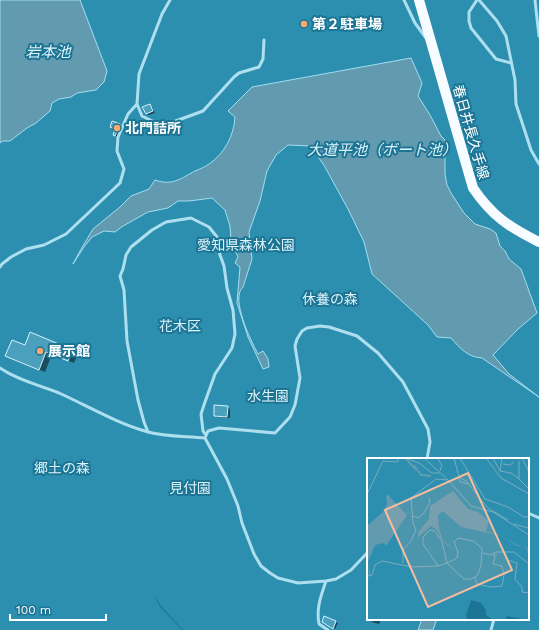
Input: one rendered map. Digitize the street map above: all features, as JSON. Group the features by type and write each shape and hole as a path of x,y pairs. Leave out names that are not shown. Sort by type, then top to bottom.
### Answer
{"main road":[{"name":"春日井長久手線","path":"419,0 472,188 483,203 496,216 516,231 539,242"}],"lane":[{"path":"170,0 162,14 139,74 137,104 142,116 152,122 173,122 203,111 239,73 259,67 263,59 264,40"},
{"path":"404,0 416,23 426,38 432,43"},
{"path":"511,63 496,59 471,28 469,20 470,12 478,0 497,21 506,36 515,80 516,104 531,150 539,164"},
{"path":"535,0 539,36"},
{"path":"0,267 11,256 26,249 44,245 66,234 120,183 124,170 117,151 118,137 128,114 137,104"},
{"path":"148,432 138,400 127,341 124,290 120,276 126,255 131,246 166,222 192,218 209,227 218,237 220,255 224,266 227,288 233,310 235,334 232,348 215,374 201,414 204,431 227,479 238,506 242,523 260,566 274,576 289,581 298,583 326,581 336,579 348,572 367,553"},
{"path":"206,436 208,431 219,428 275,433 290,417 295,405 300,378 295,346 297,339 302,331 307,328 320,326 357,336 378,353 403,382 428,429 430,442 427,458"},
{"path":"0,368 8,374 58,393 112,419 148,432 206,436"},
{"path":"529,513 539,518"},
{"path":"326,581 320,597 317,614 319,624 328,630"},
{"path":"490,630 494,620"}],"green space":[{"name":"愛知県森林公園","path":"0,0 539,0 539,630 183,630 161,606 153,593 160,607 182,630 0,630"}],"water":[{"name":"岩本池","path":"0,0 80,0 107,71 104,82 96,90 77,93 71,97 59,99 52,103 50,111 36,123 10,141 3,141 0,143"},
{"name":"大道平池（ボート池）","path":"411,58 422,83 418,96 441,136 445,140 445,174 447,185 451,193 464,213 475,224 490,229 496,233 500,246 505,251 509,259 521,269 537,313 518,329 493,355 509,374 539,397 482,358 468,354 451,338 437,337 428,325 372,274 364,242 325,167 311,146 288,145 276,155 267,171 260,201 249,232 252,259 240,293 240,310 258,354 263,351 268,359 269,367 263,369 248,337 237,303 240,267 235,263 238,257 231,241 230,226 225,210 212,198 178,201 168,208 148,212 115,232 104,231 92,237 73,264 93,229 131,196 149,189 155,180 161,182 176,181 206,166 214,160 224,150 233,131 235,117 228,111 252,87"},
{"path":"422,620 437,620 433,630 418,630"}],"building":[{"path":"150,104 153,111 146,114 142,107"},
{"name":"北門詰所","path":"112,121 120,124 115,136 113,135 115,129 110,127"},
{"name":"展示館","path":"30,332 73,350 68,361 46,352 39,370 5,356 12,340 25,345"},
{"path":"214,405 228,406 227,417 214,416"},
{"path":"324,616 336,621 333,629 322,622"}],"place":[{"name":"第２駐車場","path":"304,24"},
{"name":"北門詰所","path":"117,128"},
{"name":"展示館","path":"40,351"}],"park label":[{"name":"休養の森","path":"330,299"},
{"name":"花木区","path":"180,326"},
{"name":"水生園","path":"268,396"},
{"name":"郷土の森","path":"62,468"},
{"name":"見付園","path":"190,488"}]}
